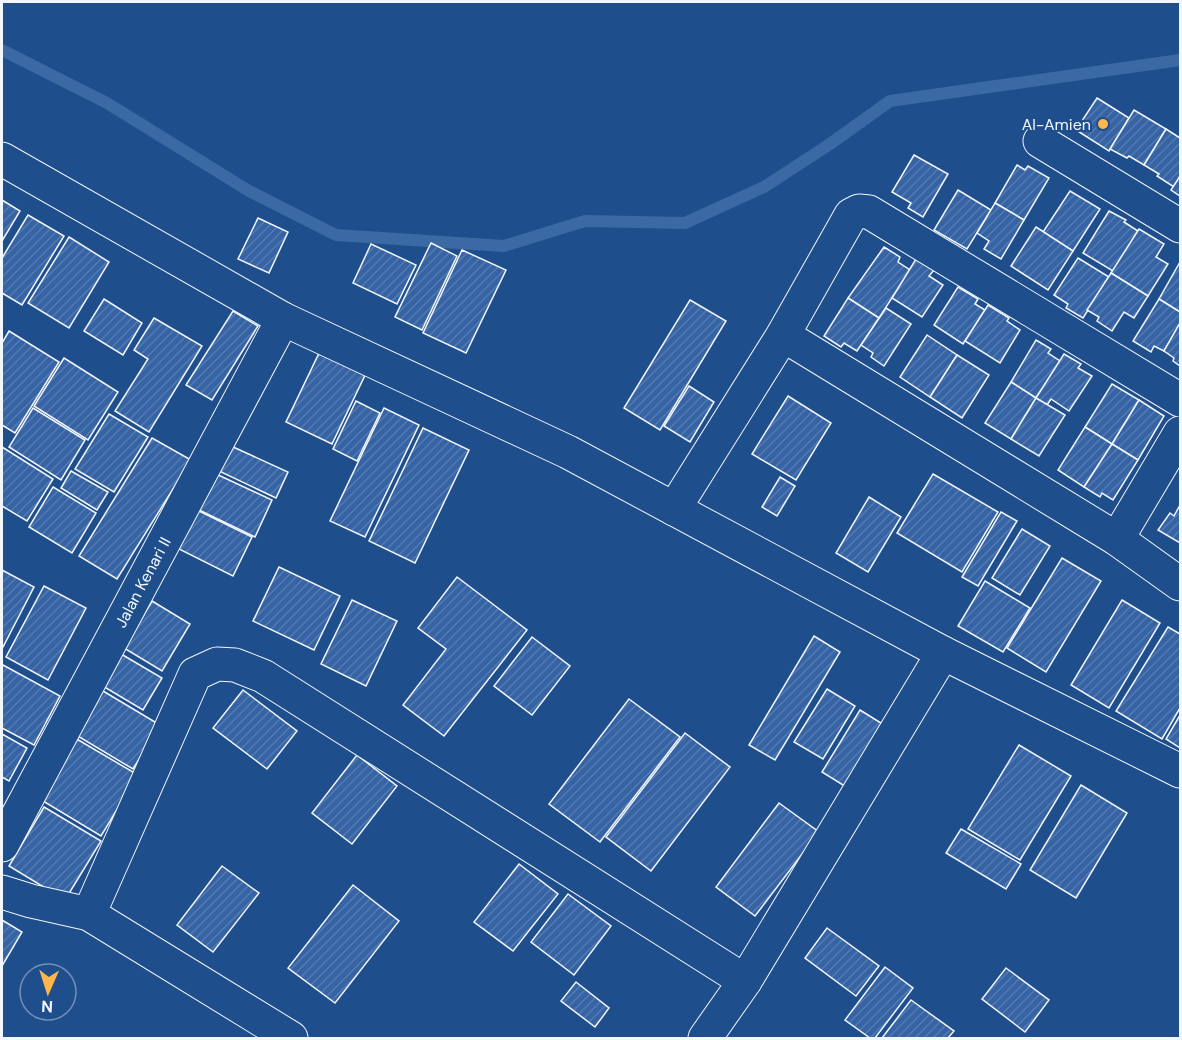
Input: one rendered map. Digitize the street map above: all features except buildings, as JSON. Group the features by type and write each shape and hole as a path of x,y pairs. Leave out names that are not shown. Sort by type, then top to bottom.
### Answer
{"street":[{"path":"1040,141 1180,226"},
{"path":"2,159 283,319 568,452 943,653 1180,771"},
{"path":"674,509 783,335 851,215 859,211 869,212 1180,400"},
{"name":"Jalan Kenari II","path":"2,845 283,319"},
{"path":"783,335 1117,539 1180,584"},
{"path":"1117,539 1180,433"},
{"path":"705,1038 745,981 943,653"},
{"path":"89,914 195,674 216,664 235,665 263,676 745,981"},
{"path":"2,892 89,914 291,1038"}],"waterway":[{"path":"2,50 107,103 249,191 336,235 504,246 585,221 685,223 764,187 890,101 1180,60"}],"place":[{"name":"Al-Amien","path":"1103,124"}]}
